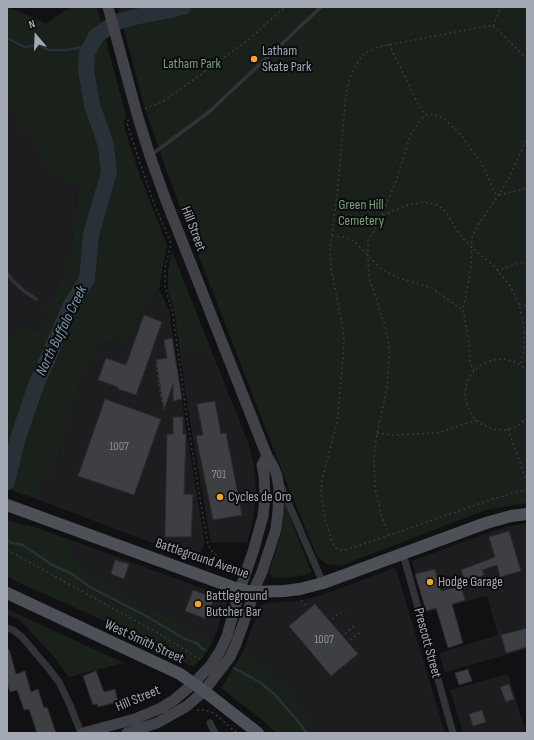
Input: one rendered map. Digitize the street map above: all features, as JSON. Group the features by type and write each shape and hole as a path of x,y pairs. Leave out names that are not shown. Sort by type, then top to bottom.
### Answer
{"main road":[{"name":"Battleground Avenue","path":"7,505 240,589 253,592 295,589 323,583 486,523 511,516 527,514"},
{"name":"West Smith Street","path":"7,593 180,674 258,733"}],"street":[{"name":"Hill Street","path":"108,7 137,114 150,156 173,218 267,456 273,466 323,583"},
{"name":"Hill Street","path":"82,733 136,719 161,708 174,700 193,684 211,665 227,636 263,516 265,497 262,465 267,456"},
{"name":"Hill Street","path":"127,733 157,723 182,709 197,698 230,657 250,605 253,592 262,572 276,529 279,488 277,476"},
{"name":"Prescott Street","path":"403,554 452,733"},
{"path":"7,628 13,630 22,637 59,682 82,733"},
{"path":"210,723 214,733"}],"lane":[{"path":"150,156 209,112 321,7"},
{"path":"7,274 25,292 36,299"}],"path":[{"path":"143,110 164,101 246,41 285,7"},
{"path":"492,26 501,7"},
{"path":"527,59 499,31 492,26 487,26 378,47 365,53 359,60 350,77 346,95 337,196 330,248 331,268 340,311 344,341 337,423 322,479 321,493 325,519 332,542 336,548 340,550 348,549 493,499 520,491 527,491"},
{"path":"389,44 426,115"},
{"path":"388,535 375,488 374,458 377,433 387,387 389,345 385,326 370,280 368,240 382,216 396,181 410,136 419,122 426,115 433,114 443,118 460,134 482,164 497,197"},
{"path":"130,118 127,123 137,154 152,198 171,244 164,286 172,315 186,412 208,544 210,549 219,558 238,567 237,572"},
{"path":"474,371 470,362 469,342 463,310 471,268 472,237 509,178 527,138"},
{"path":"499,194 527,188"},
{"path":"382,216 408,205 424,202 438,206 446,212 457,231 471,247 494,266 510,286 519,304 524,328 524,350 520,365"},
{"path":"331,236 344,237 354,241 380,268 399,278 432,288 463,310"},
{"path":"497,271 519,263 527,262"},
{"path":"519,304 527,306"},
{"path":"527,371 515,362 504,359 493,360 482,364 474,371 467,381 465,393 467,405 472,416 481,424 492,429 508,429 516,426 527,418"},
{"path":"156,365 162,402"},
{"path":"377,433 402,435 438,433 477,420"},
{"path":"508,429 527,482"},
{"path":"7,550 150,629 203,661"},
{"path":"299,598 307,607"},
{"path":"332,619 339,613 345,611"},
{"path":"345,634 356,624"},
{"path":"350,640 362,631"}],"shaded area":[{"path":"7,102 46,165 47,175 78,182 70,252 40,332 26,326 7,339"},
{"path":"159,289 169,310 187,435 205,543 197,560 34,498 58,456 81,382 103,340 128,347 142,311"},
{"path":"210,347 249,445 253,461 256,493 255,507 247,542 211,543 188,410 180,353"},
{"path":"527,523 527,649 445,672 439,653 498,635 487,596 427,612 412,561 493,531"},
{"path":"71,540 223,596 227,602 213,641 113,587 83,567 68,550"},
{"path":"394,568 396,569 445,733 317,733 297,699 279,676 244,650 261,605 298,601 319,596"},
{"path":"508,674 526,733 463,733 450,690"}],"green space":[{"path":"7,7 46,23 71,7 97,7 126,116 124,127 140,176 167,245 159,289 142,311 128,347 103,340 81,382 58,456 34,498 7,489 7,339 26,326 40,332 70,252 78,182 47,175 46,165 7,102"},
{"name":"Green Hill Cemetery","path":"118,7 527,7 527,503 486,510 340,566 326,564 317,556 284,476 166,169 145,109"},
{"path":"172,251 210,347 180,353 175,315 168,290 168,270"},
{"path":"284,502 311,571 310,574 294,577 274,578 269,572 282,532"},
{"path":"7,520 32,526 71,540 68,550 83,567 113,587 213,641 209,648 203,657 193,667 145,641 7,576"},
{"path":"7,609 124,663 69,677 55,658 18,618 7,615"},
{"path":"244,650 279,676 297,699 317,733 276,733 221,688"}],"building":[{"path":"144,315 162,322 136,395 98,380 106,358 126,365"},
{"path":"172,338 182,399 173,401 173,384 164,410 156,360 167,358 164,340"},
{"path":"105,399 161,419 134,495 78,476"},
{"path":"215,401 221,434 226,433 242,515 213,520 196,436 203,435 197,404"},
{"path":"173,417 183,417 183,434 186,434 184,494 193,495 191,537 165,537 167,434 173,434"},
{"path":"509,531 521,571 500,577 497,565 482,570 484,575 465,582 461,570 495,557 489,537"},
{"path":"115,560 129,564 124,579 111,574"},
{"path":"435,569 441,591 461,586 465,600 452,604 463,643 448,648 436,608 426,611 415,574"},
{"path":"193,590 214,598 206,619 185,611"},
{"path":"315,604 358,654 331,676 289,626"},
{"path":"527,628 527,647 506,653 501,635"},
{"path":"7,649 9,649 16,674 25,671 31,692 38,689 44,708 47,707 56,733 37,733 29,709 24,710 17,690 10,692 7,683"},
{"path":"468,669 472,681 459,685 455,673"},
{"path":"96,671 104,692 115,689 118,702 98,707 97,704 93,705 83,676"},
{"path":"509,684 514,699 506,702 500,687"},
{"path":"482,710 486,722 473,726 469,714"}],"waterway":[{"name":"North Buffalo Creek","path":"7,482 17,441 35,388 70,307 87,279 91,235 109,172 106,145 92,105 86,70 87,53 96,36 116,22 183,7"},
{"path":"9,39 25,47 39,45 49,50 67,50 83,47 96,36"},
{"path":"7,540 12,543 23,545 51,564 72,574 90,587 148,617 183,638 198,644 205,650"},
{"path":"234,668 261,683 274,694 307,733"}],"place":[{"name":"Latham Skate Park","path":"254,59"},
{"name":"Cycles de Oro","path":"220,497"},
{"name":"Hodge Garage","path":"430,582"},
{"name":"Battleground Butcher Bar","path":"198,604"}],"park label":[{"name":"Latham Park","path":"192,64"}]}
